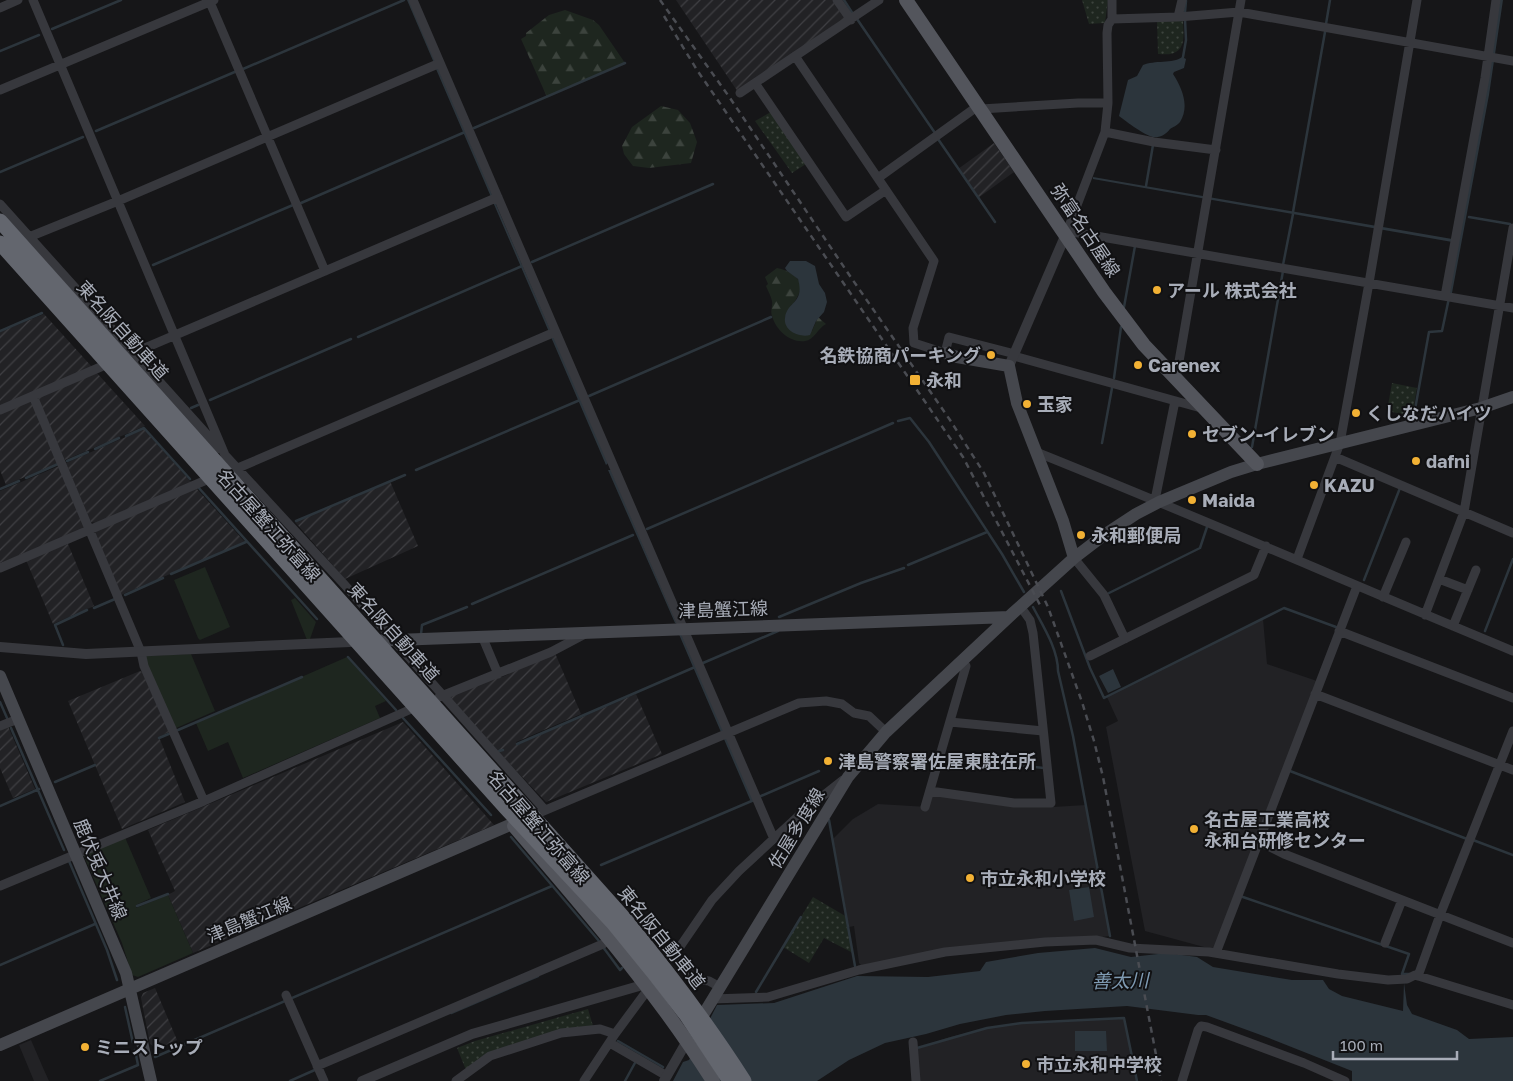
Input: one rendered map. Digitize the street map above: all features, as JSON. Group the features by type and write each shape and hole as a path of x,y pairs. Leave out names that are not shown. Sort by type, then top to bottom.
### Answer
{"highway":[{"name":"東名阪自動車道","path":"0,221 622,916 696,1009 744,1081"},
{"name":"東名阪自動車道","path":"0,242 506,808 614,924 670,994 730,1081"}],"main road":[{"name":"弥富名古屋線","path":"906,0 1067,233 1104,292 1139,337 1176,379 1256,464"},
{"name":"名古屋蟹江弥富線","path":"0,253 512,824 609,937 648,986 691,1046 713,1081"},
{"path":"945,353 957,357 1013,359 1018,403 1063,521 1074,558"},
{"path":"1009,617 1074,558 1128,519 1157,501 1256,464 1481,408 1513,397"},
{"name":"津島蟹江線","path":"350,642 1009,617"},
{"name":"佐屋多度線","path":"691,1046 712,999 848,776 886,732 1009,617"},
{"name":"鹿伏兎大井線","path":"0,676 126,973 151,1081"},
{"name":"津島蟹江線","path":"0,1045 512,824"}],"street":[{"path":"33,0 225,455"},
{"path":"413,0 683,628 725,734 774,839"},
{"path":"837,0 851,20"},
{"path":"740,93 879,0"},
{"path":"1013,359 1067,233 1105,132 1108,103 1107,33 1108,25 1112,19 1112,0"},
{"path":"1178,17 1182,0"},
{"path":"1176,379 1242,0"},
{"path":"1297,559 1340,443 1417,0"},
{"path":"1448,297 1455,241 1485,78 1491,57 1496,0"},
{"path":"0,8 12,1"},
{"path":"0,90 211,1 325,270"},
{"path":"1112,19 1178,17 1239,12 1513,61"},
{"path":"795,56 934,261 913,328 914,343 945,353 949,337 1013,359 1204,409"},
{"path":"0,242 18,234 28,235 118,201 440,63"},
{"path":"755,83 846,216 886,190"},
{"path":"878,178 979,108 1108,103"},
{"path":"1105,132 1154,142 1216,150"},
{"path":"0,410 498,197"},
{"path":"0,204 225,455 343,583 545,810"},
{"path":"1425,614 1464,512 1513,228"},
{"path":"1067,233 1198,253 1513,308"},
{"path":"238,468 555,332"},
{"path":"33,396 141,652 144,666 204,800"},
{"path":"1157,501 1175,401"},
{"path":"1036,452 1266,546 1356,586 1513,651"},
{"path":"1335,457 1513,534"},
{"path":"0,568 204,481"},
{"path":"1384,597 1406,542"},
{"path":"1090,656 1254,575 1266,546"},
{"path":"1074,558 1104,595 1125,639"},
{"path":"1453,626 1476,570"},
{"path":"1439,579 1468,590"},
{"path":"1216,953 1260,842 1356,586"},
{"path":"930,791 1014,803 1051,803 1033,633 1030,620 1020,606"},
{"path":"1339,631 1513,698"},
{"path":"0,886 204,800 442,696 551,652 591,632"},
{"path":"482,636 498,674"},
{"path":"0,647 86,654 350,642"},
{"path":"925,807 966,666 962,660"},
{"path":"1315,694 1513,770"},
{"path":"512,824 799,703 826,701 842,704 854,714 869,716 886,732"},
{"path":"0,726 18,719"},
{"path":"950,722 1043,731"},
{"path":"1418,976 1440,915 1513,731"},
{"path":"720,987 709,982 694,979 675,954 712,900 739,871 805,810 848,776"},
{"path":"1260,842 1284,854 1513,943"},
{"path":"1385,943 1402,900"},
{"path":"287,997 320,1073 603,944 637,915"},
{"path":"712,999 768,997 859,970 945,952 1026,944 1096,940 1130,948 1216,953 1338,974 1388,980 1407,979 1418,976 1513,1005"},
{"path":"584,1081 648,986"},
{"path":"362,1081 472,1034 648,986"},
{"path":"1182,1081 1198,1030 1201,1026 1294,1059 1345,1081"},
{"path":"456,1081 490,1056 561,1033 600,1029 615,1034"},
{"path":"913,1042 916,1081"},
{"path":"610,1043 665,1079 691,1046"}],"shaded area":[{"path":"676,0 834,0 846,18 738,92"},
{"path":"994,143 1014,172 978,198 958,169"},
{"path":"44,314 92,367 0,407 0,332"},
{"path":"96,372 145,426 65,460 38,399"},
{"path":"29,401 32,403 58,463 6,485 0,470 0,414"},
{"path":"144,429 191,482 96,523 91,522 66,463"},
{"path":"59,466 86,528 0,563 0,491"},
{"path":"390,481 418,546 345,579 295,522"},
{"path":"196,488 245,542 121,595 95,533 96,530"},
{"path":"68,544 94,606 53,624 26,560"},
{"name":"名古屋工業高校 永和台研修センター","path":"1263,619 1267,664 1317,681 1215,950 1145,931 1106,727 1118,721 1107,697"},
{"path":"555,653 581,714 516,742 517,745 636,694 662,754 546,802 448,699 451,695 490,678 502,677"},
{"path":"140,671 144,673 169,732 159,737 185,802 122,829 68,701"},
{"path":"403,722 494,825 193,953 168,895 175,891 148,830"},
{"path":"8,726 35,789 13,798 0,768 0,729"},
{"name":"市立永和小学校","path":"933,794 1013,806 1053,807 1086,805 1110,936 862,966 859,963 854,926 849,927 833,839 853,819 878,804 928,807"},
{"path":"155,988 177,1040 157,1049 150,1044 141,998 143,993"},
{"name":"市立永和中学校","path":"1124,1018 1137,1081 919,1081 917,1048 950,1037 987,1028 1022,1023"},
{"path":"31,1040 49,1081 34,1081 19,1045"}],"green space":[{"path":"1082,0 1108,0 1105,23 1089,24"},
{"path":"565,10 593,20 599,25 625,63 547,97 521,39 549,15"},
{"path":"1183,19 1183,43 1181,47 1172,54 1158,54 1157,20"},
{"path":"661,106 678,110 690,123 697,142 691,163 649,168 633,166 624,154 622,146 632,127"},
{"path":"771,112 806,164 792,173 755,121"},
{"path":"777,268 792,274 798,279 800,284 798,295 785,317 787,327 812,331 818,317 826,324 808,340 799,341 789,338 780,331 774,321 771,314 772,301 766,286 768,284 765,277"},
{"path":"1392,383 1417,388 1412,416 1387,411"},
{"path":"205,567 230,627 200,640 174,580"},
{"path":"295,598 316,622 310,639 307,640 291,600"},
{"path":"191,654 215,711 174,729 145,661 145,656"},
{"path":"347,657 386,701 375,706 380,718 243,778 228,742 208,751 196,723"},
{"path":"124,835 151,898 136,905 136,908 168,895 193,953 138,977 132,975 122,943 83,854"},
{"path":"813,897 847,917 853,953 824,938 809,963 783,947"},
{"path":"588,1009 593,1026 560,1032 466,1070 457,1048 475,1041"}],"water":[{"path":"407,0 409,0 436,63 434,63"},
{"path":"1500,0 1503,0 1489,95 1452,293 1448,298 1458,243 1093,179 1093,177 1458,240"},
{"path":"1182,57 1186,59 1184,68 1173,74 1182,91 1185,103 1183,116 1179,123 1167,133 1153,137 1140,131 1119,116 1128,80 1137,76 1143,65 1174,61"},
{"path":"438,68 493,196 491,197 436,69"},
{"path":"493,202 495,202 551,331 549,332"},
{"path":"790,261 806,261 815,266 819,284 825,293 827,302 824,312 816,321 810,335 806,336 789,330 785,323 786,312 797,298 800,287 798,279 785,268"},
{"path":"551,337 554,337 608,463 606,465"},
{"path":"608,470 611,470 677,624 675,623"},
{"path":"678,632 681,633 754,801 751,802"},
{"path":"1113,669 1121,687 1108,693 1099,676"},
{"path":"1089,887 1094,917 1074,921 1069,890"},
{"name":"善太川","path":"1095,948 1131,957 1167,953 1197,957 1213,967 1292,980 1323,980 1329,989 1342,996 1403,1011 1404,983 1407,1005 1412,1014 1457,1030 1469,1039 1513,1037 1513,1081 1352,1081 1352,1071 1206,1015 1127,1006 1006,1015 960,1024 885,1043 849,1060 817,1081 673,1081 683,1062 689,1060 717,1005 774,1003 857,976 928,977 980,971 986,962 1038,953"},
{"path":"1075,1031 1106,1031 1107,1051 1075,1051"}],"waterway":[{"path":"52,29 121,0"},
{"path":"243,69 404,0"},
{"path":"844,0 853,14"},
{"path":"1326,24 1330,0"},
{"path":"1185,12 1186,1"},
{"path":"857,19 935,133"},
{"path":"1183,57 1186,40 1185,19"},
{"path":"1293,212 1325,32"},
{"path":"0,51 39,35"},
{"path":"474,128 625,63"},
{"path":"96,131 237,71"},
{"path":"301,203 465,132"},
{"path":"0,172 83,137"},
{"path":"938,139 995,222"},
{"path":"1146,186 1153,145"},
{"path":"532,262 713,184"},
{"path":"153,265 293,205"},
{"path":"1283,265 1293,214"},
{"path":"1469,217 1510,224"},
{"path":"1124,307 1135,246"},
{"path":"358,337 522,266"},
{"path":"1252,447 1283,271"},
{"path":"1414,415 1429,332 1442,331 1449,298"},
{"path":"0,331 42,313"},
{"path":"589,396 771,317"},
{"path":"1114,378 1121,327"},
{"path":"210,400 351,339"},
{"path":"1102,443 1112,388"},
{"path":"416,470 580,400"},
{"path":"191,408 198,405"},
{"path":"898,421 910,418 929,442 1002,554 1024,592"},
{"path":"647,529 893,423"},
{"path":"126,436 144,428 190,479"},
{"path":"95,449 119,438"},
{"path":"67,461 88,452"},
{"path":"26,478 58,464"},
{"path":"296,521 405,475"},
{"path":"0,489 19,481"},
{"path":"198,487 317,619"},
{"path":"1364,580 1400,488"},
{"path":"1109,593 1200,548 1207,527"},
{"path":"908,565 987,532"},
{"path":"472,604 633,535"},
{"path":"171,574 246,542"},
{"path":"1485,631 1513,559"},
{"path":"779,617 861,583 904,568"},
{"path":"125,595 163,578"},
{"path":"1061,591 1090,668 1104,698 1284,608 1336,627"},
{"path":"94,608 115,599"},
{"path":"421,634 422,625 467,607"},
{"path":"1033,607 1056,654 1110,936"},
{"path":"63,645 55,625 87,610"},
{"path":"703,663 778,631"},
{"path":"348,657 396,710"},
{"path":"517,744 695,667"},
{"path":"178,730 302,677"},
{"path":"0,702 7,718"},
{"path":"403,718 491,815"},
{"path":"11,728 64,850"},
{"path":"159,738 171,733"},
{"path":"499,751 503,750"},
{"path":"944,757 1044,768"},
{"path":"55,782 95,765"},
{"path":"761,796 819,771"},
{"path":"1290,771 1467,839"},
{"path":"0,806 39,789"},
{"path":"601,865 754,800"},
{"path":"829,820 855,966"},
{"path":"511,837 599,941"},
{"path":"1473,840 1513,855"},
{"path":"69,861 107,950 117,980"},
{"path":"155,1057 552,886"},
{"path":"137,906 168,894"},
{"path":"1240,896 1409,954 1402,974 1410,974"},
{"path":"756,992 801,917"},
{"path":"0,965 95,924"},
{"path":"603,947 620,970 622,968"},
{"path":"451,1013 538,976"},
{"path":"125,1007 133,1043"},
{"path":"917,1048 987,1028 1022,1023 1124,1018 1137,1081"},
{"path":"618,1041 663,1067"},
{"path":"100,1081 138,1065 135,1050"},
{"path":"625,1081 636,1061"},
{"path":"290,1081 317,1069"}],"railway":[{"path":"660,0 730,98 950,420 984,473 1048,607 1082,702 1103,777 1161,1081"},
{"path":"664,16 697,70 963,457 1040,605"}],"place":[{"name":"アール 株式会社","path":"1157,290"},
{"name":"名鉄協商パーキング","path":"991,355"},
{"name":"Carenex","path":"1138,365"},
{"name":"永和","path":"915,380"},
{"name":"玉家","path":"1027,404"},
{"name":"くしなだハイツ","path":"1356,413"},
{"name":"セブン-イレブン","path":"1192,434"},
{"name":"dafni","path":"1416,461"},
{"name":"KAZU","path":"1314,485"},
{"name":"Maida","path":"1192,500"},
{"name":"永和郵便局","path":"1081,535"},
{"name":"津島警察署佐屋東駐在所","path":"828,761"},
{"name":"名古屋工業高校 永和台研修センター","path":"1194,829"},
{"name":"市立永和小学校","path":"970,878"},
{"name":"ミニストップ","path":"85,1047"},
{"name":"市立永和中学校","path":"1026,1064"}]}
